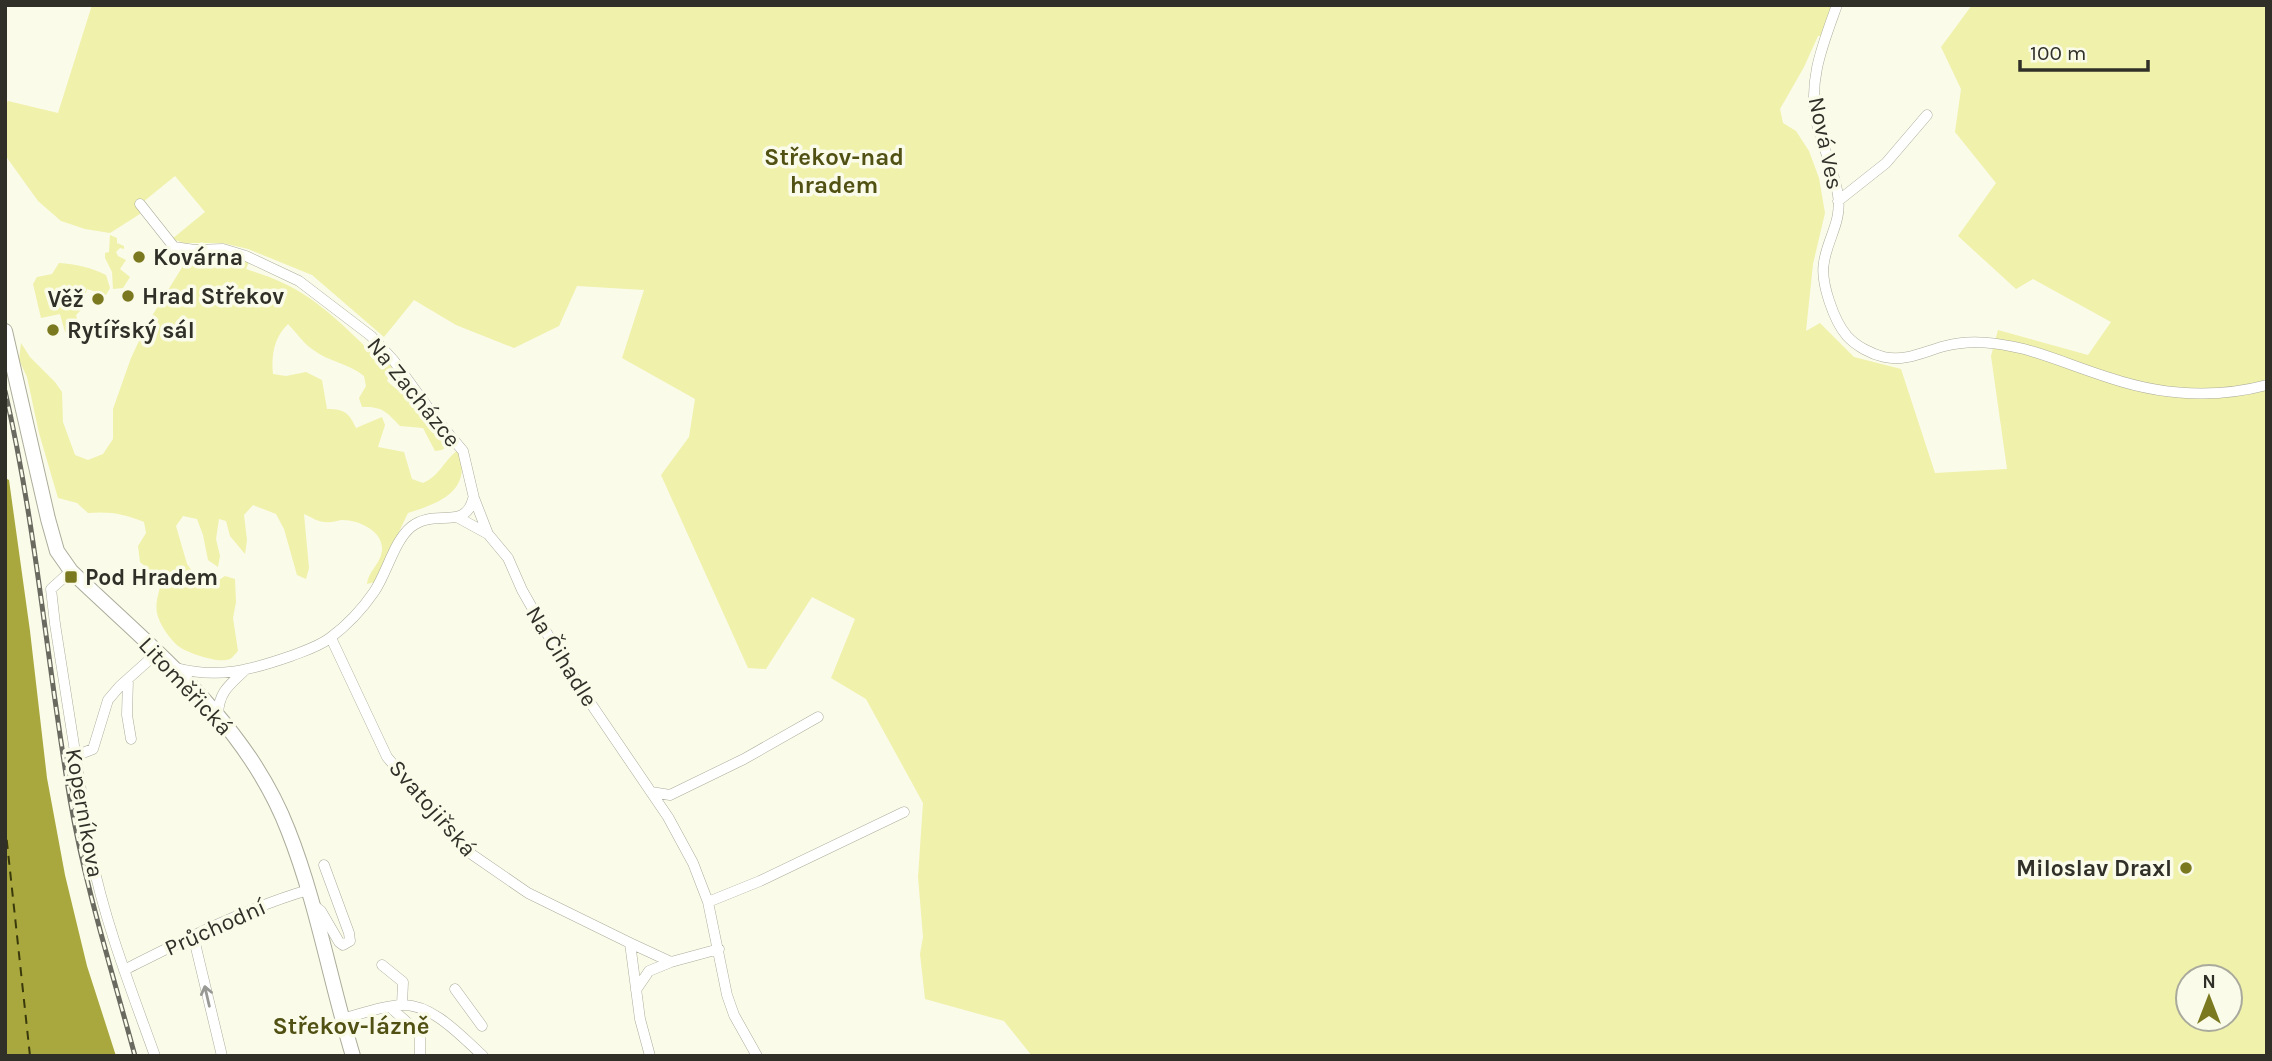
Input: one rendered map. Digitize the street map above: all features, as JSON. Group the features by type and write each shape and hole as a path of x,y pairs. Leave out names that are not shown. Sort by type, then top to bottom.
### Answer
{"main road":[{"name":"Litoměřická","path":"5,331 57,551 71,571 176,668 218,714 258,771 288,829 310,897 353,1056"}],"street":[{"name":"Nová Ves","path":"1837,5 1817,60 1814,85 1816,123 1838,201 1839,218 1824,259 1823,271 1840,326 1849,338 1860,347 1883,357 1901,359 1975,341 2028,350 2124,382 2177,392 2214,394 2267,385"},
{"name":"Nová Ves","path":"1838,201 1886,163 1927,115"},
{"name":"Na Zacházce","path":"139,204 174,247 195,250 223,249 246,256 299,281 370,336 394,361 463,451 481,516"},
{"path":"176,668 193,672 243,672 314,647 331,638 375,591 408,530 420,520 466,514 474,498"},
{"name":"Na Čihadle","path":"481,516 488,534 508,558 543,627 668,817 693,863 708,901 730,1005 757,1056"},
{"path":"457,517 488,534"},
{"name":"Koperníkova","path":"71,571 51,589 75,756 98,888 155,1056"},
{"name":"Svatojiřská","path":"331,638 387,757 467,851 528,893 671,962"},
{"path":"75,756 93,749 108,700 158,652"},
{"path":"218,714 219,701 227,687 243,672"},
{"path":"128,679 127,715 131,739"},
{"path":"651,792 670,795 744,759 818,717"},
{"path":"708,901 760,881 904,812"},
{"path":"310,897 339,942 343,945 351,941 324,865"},
{"name":"Průchodní","path":"124,970 193,935 274,900 310,897"},
{"path":"193,935 222,1056"},
{"path":"630,943 640,1019 650,1056"},
{"path":"636,990 649,971 719,949"},
{"path":"382,965 403,982 402,1005"},
{"path":"455,989 485,1026 461,1036"},
{"path":"342,1019 402,1005 418,1007 436,1016 484,1056"},
{"path":"390,1007 420,1034 419,1056"}],"green space":[{"path":"92,5 1837,5 1826,36 1818,36 1780,109 1783,123 1796,131 1809,151 1819,178 1825,213 1813,264 1806,331 1820,323 1854,357 1901,369 1935,473 2007,469 1991,356 1998,330 2088,355 2111,322 2033,279 2016,289 1958,236 1996,183 1955,132 1961,89 1941,47 1972,5 2267,5 2267,1056 1032,1056 1004,1021 925,999 920,954 923,937 918,877 923,803 866,699 831,678 855,619 812,597 766,669 748,668 661,475 689,437 695,399 622,358 644,290 577,286 559,326 514,348 456,325 414,300 384,337 312,275 248,249 223,243 184,243 172,239 205,212 175,176 143,202 140,214 110,233 61,221 38,201 5,155 5,105 8,101 58,113"},
{"path":"110,235 124,246 124,249 120,248 116,252 126,260 120,269 130,277 123,288 113,289 112,272 105,258 105,253 109,252"},
{"path":"191,253 225,253 249,262 246,269 278,281 309,298 334,317 378,359 383,353 392,368 387,381 395,388 407,392 451,443 442,450 435,451 423,428 400,426 384,411 362,407 359,398 366,386 364,376 318,353 288,324 274,347 273,374 286,376 306,372 322,380 327,409 346,413 356,428 382,417 385,425 378,447 404,452 412,479 423,483 429,480 458,450 462,464 461,475 451,493 432,505 408,513 375,582 367,584 380,559 382,547 376,534 356,522 322,522 304,514 309,568 306,579 297,575 284,529 276,514 253,505 244,515 247,540 245,554 230,536 226,521 219,519 216,539 220,556 218,567 208,560 197,519 183,516 176,526 187,564 200,582 217,581 225,576 235,579 236,602 233,618 238,651 225,660 203,657 182,649 162,626 157,609 162,581 140,562 138,546 146,533 144,522 117,514 88,513 77,503 58,498 39,433 27,377 19,360 21,343 62,392 63,422 75,455 88,460 103,454 113,439 113,409 131,358 147,324"},
{"path":"59,263 83,266 106,275 110,288 106,295 87,289 72,332 65,332 60,314 41,318 33,284 37,277 52,274"}],"shaded area":[{"path":"5,478 9,480 47,778 65,875 87,966 116,1056 5,1056"}],"ferry route":[{"path":"5,824 30,1056"}],"railway":[{"path":"5,391 25,492 76,832 135,1056"}],"place":[{"name":"Kovárna","path":"139,257"},
{"name":"Hrad Střekov","path":"128,296"},
{"name":"Věž","path":"98,299"},
{"name":"Rytířský sál","path":"53,330"},
{"name":"Pod Hradem","path":"71,577"},
{"name":"Miloslav Draxl","path":"2186,868"}],"district":[{"name":"Střekov-nad hradem","path":"834,171"},
{"name":"Střekov-lázně","path":"351,1026"}]}
